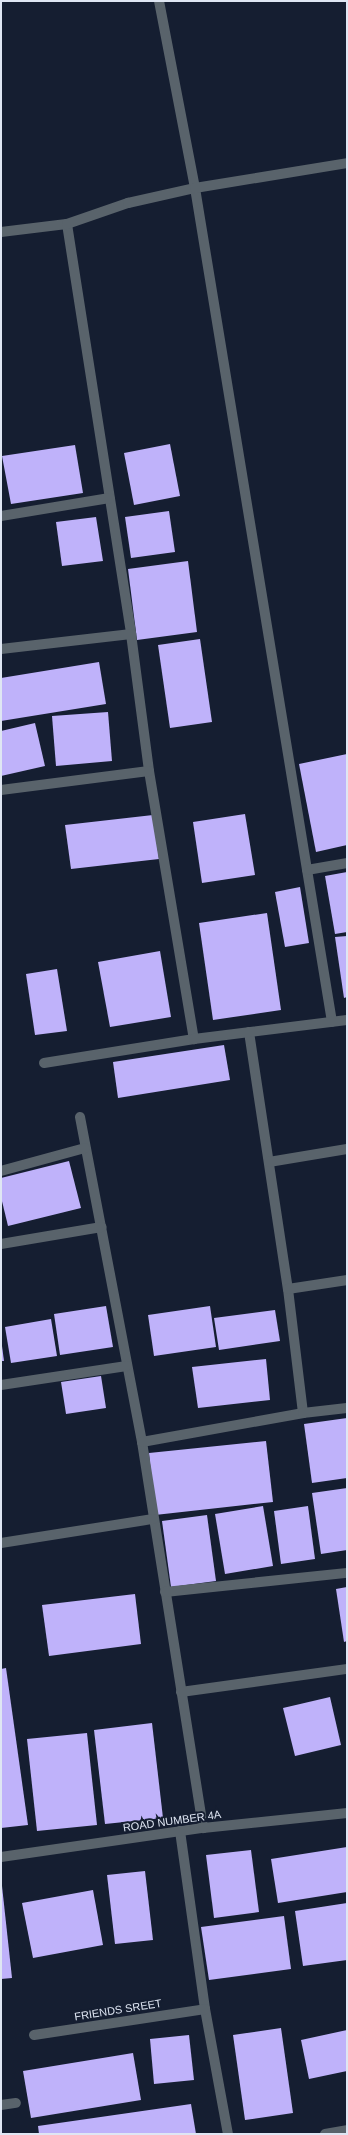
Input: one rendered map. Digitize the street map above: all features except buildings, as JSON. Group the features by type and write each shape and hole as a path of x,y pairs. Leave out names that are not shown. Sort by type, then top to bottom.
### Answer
{"street":[{"path":"159,1 195,188 332,1022"},
{"path":"1,232 67,224 128,202 195,188 347,163"},
{"path":"67,224 131,634 149,771 194,1039"},
{"path":"1,516 110,498"},
{"path":"1,649 131,634"},
{"path":"1,790 149,771"},
{"path":"307,870 347,862"},
{"path":"44,1063 194,1039 347,1020"},
{"path":"249,1032 288,1289 303,1413"},
{"path":"80,1117 142,1442 202,1828"},
{"path":"1,1171 85,1148"},
{"path":"269,1162 347,1149"},
{"path":"1,1244 102,1226"},
{"path":"288,1289 347,1280"},
{"path":"1,1385 127,1366"},
{"path":"142,1442 303,1413 347,1408"},
{"path":"1,1543 153,1519"},
{"path":"165,1592 347,1573"},
{"path":"181,1692 347,1669"},
{"name":"ROAD NUMBER 4A","path":"1,1857 202,1828 347,1813"},
{"path":"180,1831 205,2009 228,2134"},
{"name":"FRIENDS SREET","path":"34,2035 205,2009"},
{"path":"1,2105 16,2103"},
{"path":"325,2134 347,2130"}]}
